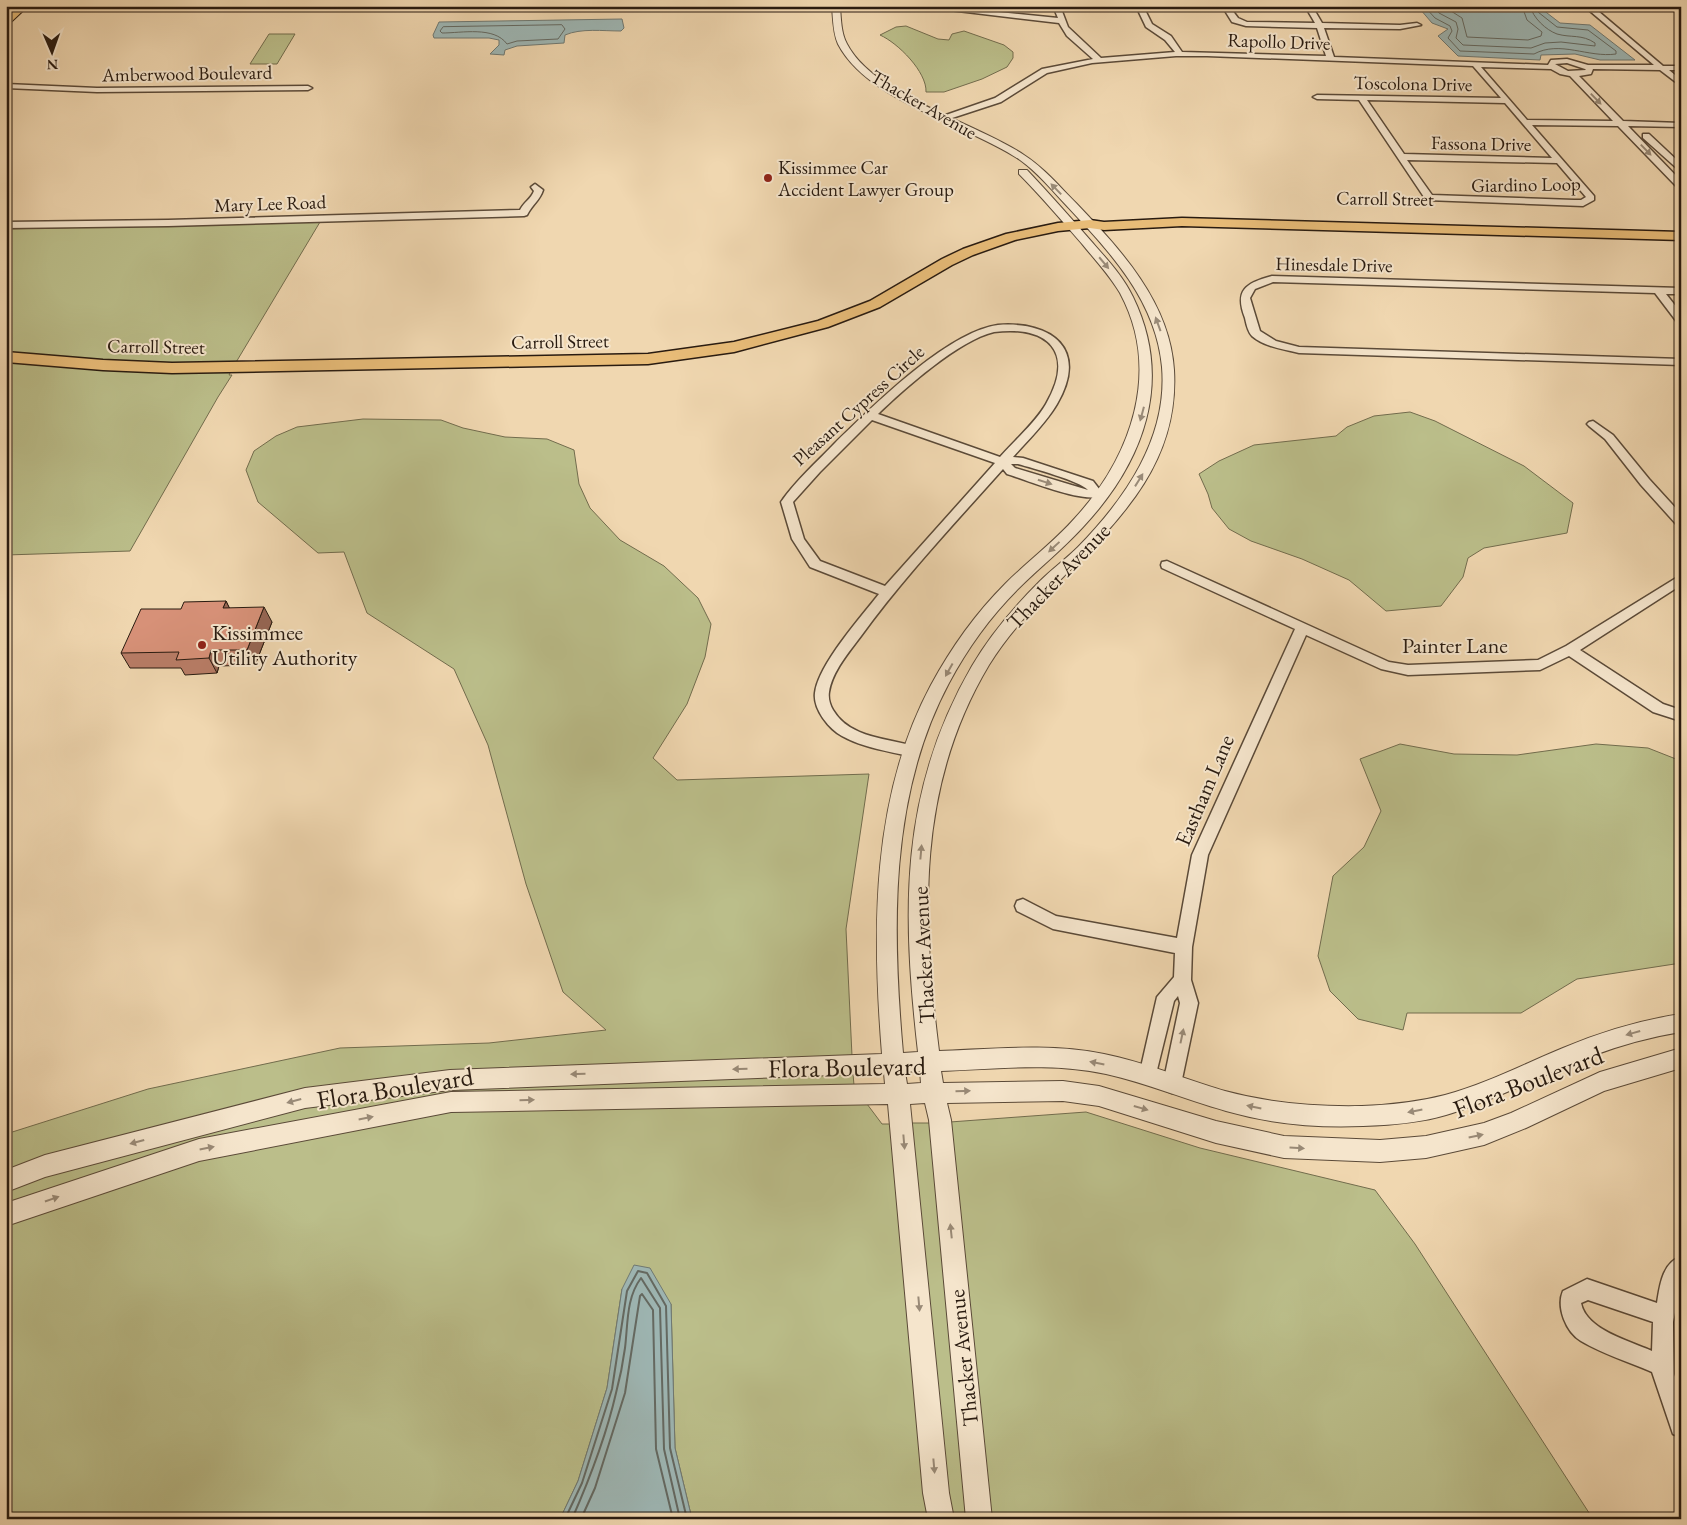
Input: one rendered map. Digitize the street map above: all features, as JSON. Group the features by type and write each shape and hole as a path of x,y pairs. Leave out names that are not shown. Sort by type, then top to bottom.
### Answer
{"highway":[{"path":"6,21 23,6"}],"main road":[{"name":"Carroll Street","path":"1090,224 1099,219 1184,214 1681,226"},
{"path":"1228,223 1240,220 1358,223 1370,218"},
{"name":"Carroll Street","path":"6,357 103,366 172,368 613,360 683,355 743,345 824,324 875,304 947,262 968,252 1011,237 1090,224 1104,226 1159,222 1228,223 1681,236"}],"street":[{"path":"474,6 496,6"},
{"name":"Thacker Avenue","path":"836,6 842,43 855,61 866,71 894,90 994,145 1016,154 1036,169 1090,224 1135,277 1146,296 1160,329 1167,361 1167,404 1163,425 1144,472 1124,504 1080,552 1042,587 1004,631 979,668 943,747 934,778 921,848 917,921 933,1092 940,1120 979,1519"},
{"path":"919,6 1062,21"},
{"path":"1056,6 1070,34 1100,61"},
{"path":"1139,6 1149,25 1168,38 1180,54"},
{"path":"1225,6 1235,20 1246,24 1400,28 1417,25"},
{"path":"1308,6 1320,26 1331,59"},
{"path":"1588,6 1681,84"},
{"path":"1671,6 1680,13"},
{"name":"Rapollo Drive","path":"946,118 991,104 1045,72 1100,61 1180,54 1552,67"},
{"path":"1681,170 1620,110 1586,70 1567,61 1551,64 1552,67 1572,74 1681,186"},
{"name":"Giardino Loop","path":"1361,98 1428,198 1455,201 1583,203 1591,198 1475,64"},
{"path":"1572,74 1586,70 1681,68"},
{"name":"Amberwood Boulevard","path":"6,86 97,90 308,88"},
{"name":"Toscolona Drive","path":"1317,97 1508,100"},
{"path":"1527,122 1681,125"},
{"name":"Thacker Avenue","path":"942,1519 936,1494 902,1121 896,1094 887,966 888,878 894,820 912,751 933,698 952,665 981,622 1008,590 1079,523 1120,469 1138,430 1146,392 1146,355 1138,322 1119,283 1038,187 994,145"},
{"name":"Fassona Drive","path":"1401,157 1560,161"},
{"name":"Mary Lee Road","path":"6,225 168,223 524,213 528,203 536,198 539,190 537,184"},
{"name":"Hinesdale Drive","path":"1658,290 1272,279 1257,283 1247,290 1244,297 1255,333 1272,343 1299,350 1681,362"},
{"path":"1658,290 1681,291"},
{"path":"1658,290 1681,320"},
{"name":"Pleasant Cypress Circle","path":"887,592 815,564 798,539 787,502 801,484 870,415 927,365 984,332 1013,328 1038,333 1056,343 1061,350 1064,366 1060,390 1048,410 887,592 832,667 822,692 826,712 844,731 912,751"},
{"path":"870,415 1002,462 1011,471 1082,494 1100,495 1124,504"},
{"path":"1593,424 1609,437 1645,482 1681,522"},
{"name":"Painter Lane","path":"1167,565 1386,666 1408,670 1540,665 1569,650 1681,579"},
{"name":"Eastham Lane","path":"1172,1084 1189,1003 1182,980 1184,947 1200,856 1302,628"},
{"path":"1569,650 1658,708 1681,716"},
{"path":"1023,906 1053,922 1184,947"},
{"path":"1148,1076 1166,997 1182,980"},
{"name":"Flora Boulevard","path":"6,1181 46,1166 305,1098 450,1080 1043,1057 1080,1060 1113,1066 1227,1102 1280,1112 1327,1117 1408,1112 1463,1101 1599,1043 1652,1027 1681,1023"},
{"name":"Flora Boulevard","path":"6,1215 199,1150 451,1102 1028,1090 1063,1091 1098,1096 1146,1109 1216,1132 1284,1147 1380,1151 1426,1147 1484,1134 1518,1121 1600,1082 1681,1058"},
{"path":"1681,1266 1672,1278 1664,1316 1663,1366 1663,1374 1681,1426"},
{"path":"1663,1366 1587,1334 1573,1316 1570,1298 1587,1288 1664,1316"}],"green space":[{"path":"906,26 938,39 949,40 952,34 964,31 1004,45 1013,52 1013,58 1007,67 982,79 944,92 926,92 925,84 917,67 895,44 880,35 896,27"},
{"path":"269,34 295,34 277,64 250,64"},
{"path":"320,222 235,364 106,362 6,353 6,229"},
{"path":"6,360 231,371 229,375 232,375 130,551 6,555"},
{"path":"1410,412 1435,421 1524,466 1573,503 1567,533 1484,548 1468,558 1463,577 1441,606 1386,611 1349,580 1302,559 1251,541 1229,529 1212,508 1199,474 1219,461 1254,445 1336,436 1347,427 1374,416"},
{"path":"363,419 441,420 463,428 505,437 547,439 574,450 579,484 590,508 620,540 664,566 698,598 711,624 705,657 687,704 653,758 677,780 869,774 846,929 852,1056 452,1070 6,1171 6,1134 148,1089 340,1048 489,1043 606,1030 563,992 526,884 488,745 454,669 367,613 344,552 318,553 258,502 246,470 254,451 276,436 297,427"},
{"path":"1400,744 1454,754 1517,755 1596,744 1648,748 1681,761 1681,963 1577,979 1521,1013 1407,1013 1403,1030 1358,1019 1330,991 1318,956 1333,876 1364,847 1381,811 1360,759"},
{"path":"853,1074 854,1085 453,1092 199,1140 6,1205 6,1190 44,1176 304,1108 449,1089"},
{"path":"867,1104 882,1124 893,1124 930,1519 692,1519 675,1448 671,1304 622,1289 607,1388 578,1481 560,1519 6,1519 6,1225 198,1160 450,1111"},
{"path":"1086,1112 1200,1148 1375,1190 1415,1244 1593,1519 990,1519 950,1122"},
{"path":"911,1123 931,1123 968,1519 953,1519 947,1491"}],"water":[{"path":"1384,6 1538,6 1560,23 1590,25 1635,60 1600,60 1575,54 1541,55 1540,60 1458,56 1438,36 1448,29 1432,23 1420,9"},
{"path":"622,19 624,28 621,31 578,31 565,35 564,43 517,46 505,50 504,55 490,54 499,45 499,40 489,38 434,38 433,35 439,22"},
{"path":"634,1265 650,1268 671,1304 675,1448 692,1519 560,1519 578,1481 607,1388 622,1289"}],"building":[{"path":"226,601 223,608 264,607 247,650 211,650 209,658 176,660 179,652 121,653 141,609 181,609 184,602"}],"place":[{"name":"Kissimmee Car Accident Lawyer Group","path":"768,178"},
{"name":"Kissimmee Utility Authority","path":"202,645"}]}
